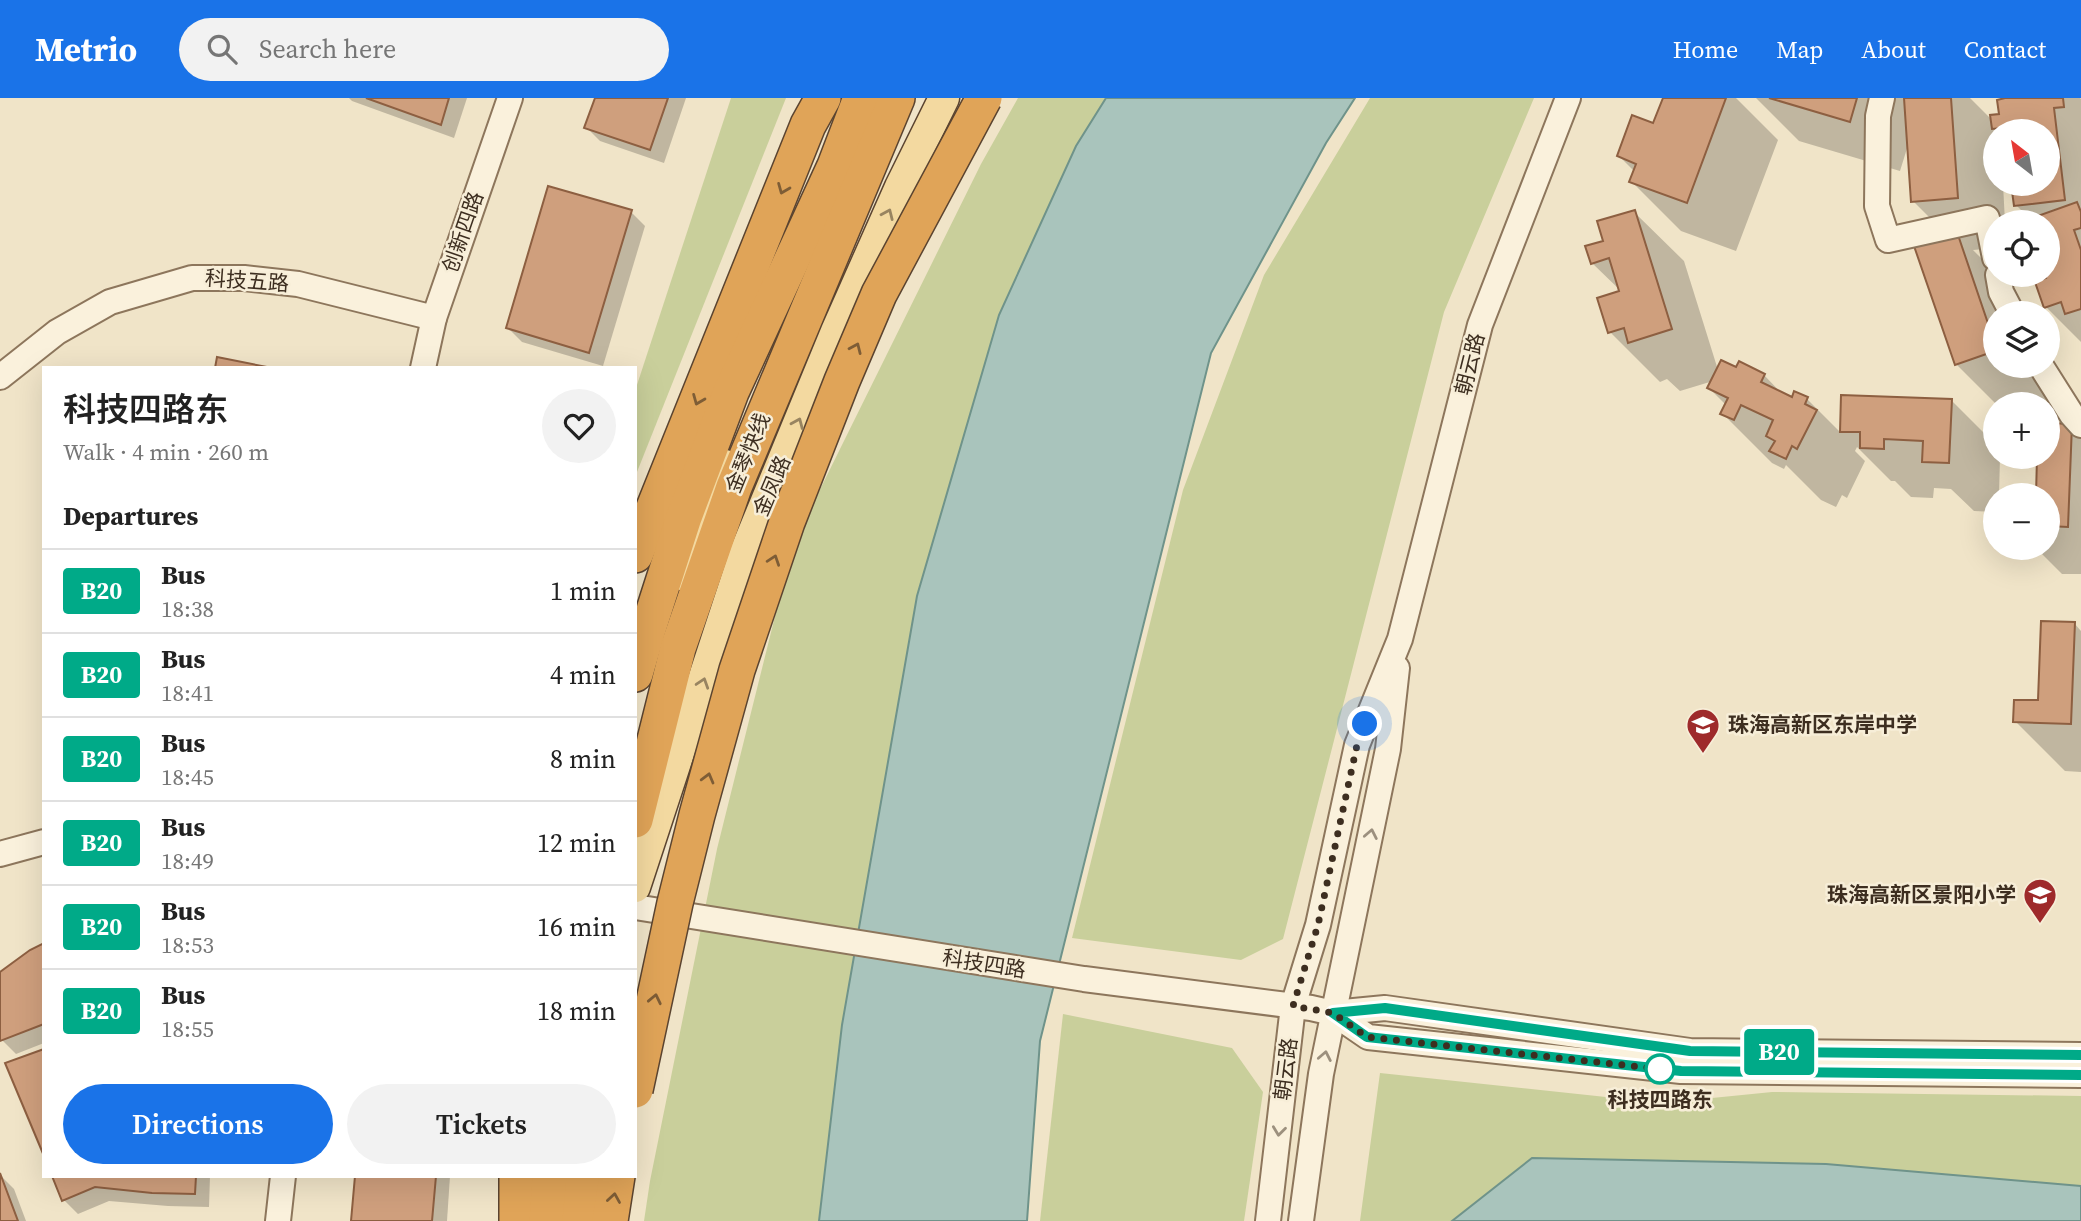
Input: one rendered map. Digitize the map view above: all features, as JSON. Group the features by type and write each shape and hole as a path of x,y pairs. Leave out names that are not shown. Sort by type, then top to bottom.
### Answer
{"highway":[{"name":"金琴快线","path":"637,667 684,517 731,392 835,166 861,98"},
{"name":"金琴快线","path":"637,812 678,648 734,487 897,98"},
{"path":"637,1081 701,802 737,670 787,522 842,381 880,295 984,98"},
{"path":"637,550 817,107"},
{"path":"517,1178 517,1221"},
{"path":"547,1221 550,1178"},
{"path":"580,1221 584,1178"},
{"path":"610,1221 617,1178"}],"main road":[{"path":"637,680 771,352 883,98"},
{"name":"金凤路","path":"637,881 745,552 837,329 900,187 944,98"},
{"path":"530,1221 533,1178"},
{"path":"587,1221 591,1178"}],"street":[{"name":"创新四路","path":"423,366 434,318 510,98"},
{"name":"朝云路","path":"1268,1221 1293,1006 1318,925 1357,745 1400,639 1480,325 1568,98"},
{"path":"1882,98 1878,116 1877,206 1888,240 1983,219"},
{"name":"科技五路","path":"0,377 57,332 110,302 192,278 244,278 298,284 434,318"},
{"path":"2049,378 2081,425"},
{"name":"朝云路","path":"1301,1221 1321,1074 1388,749 1400,639"},
{"path":"0,854 42,843"},
{"name":"科技四路","path":"637,907 1084,979 1333,1013 1385,1008 1690,1051 2081,1055"},
{"name":"科技四路","path":"1333,1013 1367,1037 1681,1071 2081,1075"},
{"path":"278,1221 283,1178"}],"green space":[{"path":"731,98 786,98 637,472 637,385"},
{"path":"1018,98 1106,98 1076,146 999,315 917,596 842,1025 819,1221 644,1221 717,849 793,544 981,164"},
{"path":"1370,98 1534,98 1444,312 1283,939 1241,960 1072,938 1183,490 1264,275"},
{"path":"1063,1014 1232,1048 1263,1092 1244,1221 1040,1221"},
{"path":"1380,1073 1662,1103 1772,1092 2081,1096 2081,1221 1360,1221"}],"water":[{"path":"1106,98 1355,98 1326,143 1211,353 1040,1041 1027,1221 819,1221 842,1025 917,596 999,315 1076,146"},
{"path":"1532,1158 1826,1164 2081,1186 2081,1221 1452,1221"}],"building":[{"path":"366,98 449,98 441,125"},
{"path":"595,98 668,98 650,150 584,128"},
{"path":"1663,98 1726,98 1687,203 1629,182 1636,164 1617,156 1632,115 1653,123"},
{"path":"1769,98 1857,98 1850,122"},
{"path":"1904,98 1951,98 1958,198 1911,202"},
{"path":"2063,98 2064,107 2054,108 2055,119 1991,119 1990,115 1999,114 1997,100"},
{"path":"2060,158 2065,200 2014,206 2013,196 2060,196"},
{"path":"548,186 632,210 589,353 506,328"},
{"path":"2077,202 2081,212 2081,228 2074,230 2081,250 2081,309 2065,314 2060,301 2042,301 2037,287 2060,287 2060,210 2054,210"},
{"path":"1635,210 1672,329 1628,343 1624,328 1608,333 1597,298 1619,291 1609,258 1591,264 1585,246 1603,241 1597,221"},
{"path":"1957,232 1983,309 1983,355 1955,365 1914,246"},
{"path":"217,357 262,366 215,366"},
{"path":"1721,360 1736,367 1739,361 1765,374 1761,382 1792,397 1794,391 1808,397 1805,404 1817,410 1797,449 1792,446 1786,459 1769,451 1775,441 1766,436 1773,420 1741,405 1734,420 1720,414 1728,398 1707,388"},
{"path":"1841,395 1952,399 1949,463 1922,462 1923,441 1884,439 1884,449 1860,448 1860,432 1840,432"},
{"path":"2060,424 2072,424 2068,527 2060,527 2060,483 2036,483 2037,469 2060,469"},
{"path":"2041,621 2075,622 2071,724 2013,722 2014,700 2038,700"},
{"path":"42,944 42,1025 0,1041 0,972"},
{"path":"42,1050 42,1151 5,1063"},
{"path":"0,1173 18,1221 0,1221"},
{"path":"53,1178 196,1178 195,1194 95,1187 62,1201"},
{"path":"355,1178 436,1178 432,1221 351,1221"}],"bus line":[{"name":"B20","path":"2081,1055 1690,1051 1385,1008 1333,1013 1367,1037 1681,1071 2081,1075"}],"place":[{"name":"珠海高新区东岸中学","path":"1703,755"},
{"name":"珠海高新区景阳小学","path":"2040,925"},
{"name":"科技四路东","path":"1660,1069"}],"route":[{"path":"1365,724 1357,745 1318,925 1293,1006 1333,1013 1367,1037 1660,1069"}]}
